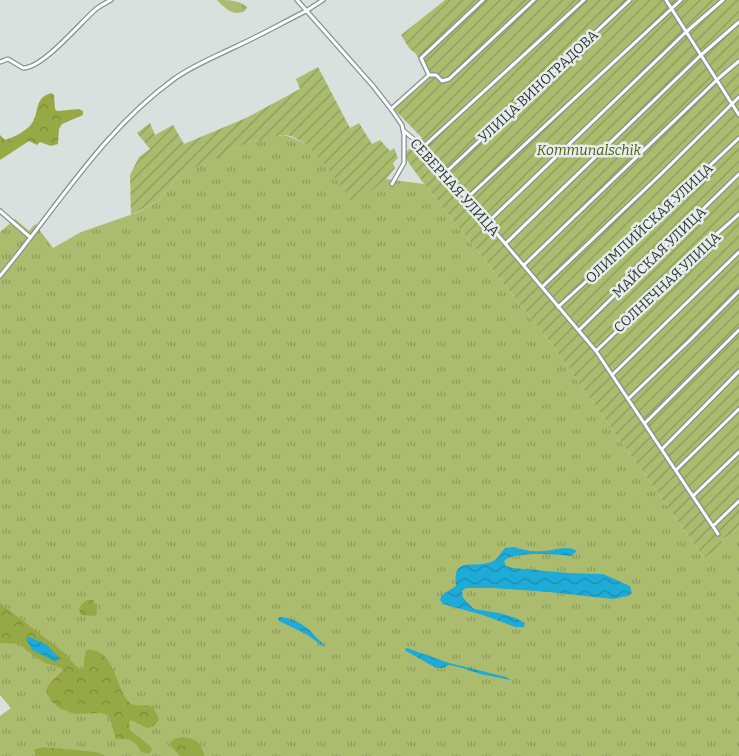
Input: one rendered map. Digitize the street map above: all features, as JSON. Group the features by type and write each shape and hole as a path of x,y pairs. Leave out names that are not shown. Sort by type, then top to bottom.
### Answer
{"street":[{"path":"0,62 8,59 23,68 33,66 82,24 96,9 111,0"},
{"path":"297,0 324,29 391,109 404,131 404,163 392,184"},
{"path":"0,276 64,192 121,126 160,90 193,67 306,11 323,0"},
{"path":"428,75 421,58 483,0"},
{"path":"391,109 428,75 436,75 442,81 449,80 534,0"},
{"path":"423,147 584,0"},
{"name":"УЛИЦА ВИНОГРАДОВА","path":"445,173 630,0"},
{"path":"666,0 739,115"},
{"path":"466,198 681,0"},
{"path":"488,222 686,32 723,0"},
{"path":"506,243 700,56 739,22"},
{"path":"524,265 739,61"},
{"path":"542,287 739,97"},
{"name":"СЕВЕРНАЯ УЛИЦА","path":"404,131 423,147 596,351 718,534"},
{"name":"ОЛИМПИЙСКАЯ УЛИЦА","path":"558,307 739,138"},
{"name":"МАЙСКАЯ УЛИЦА","path":"579,330 739,174"},
{"path":"0,211 30,237"},
{"name":"СОЛНЕЧНАЯ УЛИЦА","path":"596,351 739,214"},
{"path":"612,375 739,252"},
{"path":"628,398 739,291"},
{"path":"645,423 739,330"},
{"path":"662,449 739,371"},
{"path":"676,470 739,409"},
{"path":"693,496 739,452"},
{"path":"713,526 739,501"}],"green space":[{"path":"217,0 229,0 247,7 245,11 237,13 226,9"},
{"name":"Kommunalschik","path":"445,0 739,0 739,525 733,533 721,540 725,545 704,558 550,342 406,159 406,152 422,138 394,109 429,79 416,54 409,48 401,35"},
{"path":"318,67 350,128 359,123 372,144 380,140 390,151 394,148 398,158 393,163 395,168 386,179 354,205 332,174 312,151 292,136 282,135 262,141 258,139 181,173 158,201 131,215 130,175 139,157 150,149 137,133 150,123 155,135 173,125 184,144 246,118 300,89 296,79"},
{"path":"51,93 54,95 55,109 57,111 79,109 83,111 83,115 62,124 59,129 58,144 51,146 40,142 37,145 29,141 0,160 0,135 5,140 27,129 34,119 39,102"},
{"path":"283,135 295,139 315,153 324,162 354,204 386,179 424,184 550,342 704,558 724,545 721,540 733,533 739,525 739,756 48,756 34,751 35,756 0,756 0,716 11,708 0,695 0,232 15,219 29,231 35,224 53,248 81,232 136,213 158,201 181,173 243,144 258,139"},
{"path":"87,600 93,600 96,606 97,613 95,616 81,615 79,610 81,605"},
{"path":"0,603 62,651 81,670 83,669 86,650 96,651 109,661 124,696 129,702 133,705 149,706 156,712 159,720 153,726 147,728 131,720 129,723 130,730 150,746 152,750 149,754 141,752 131,741 116,739 107,715 101,713 75,714 61,709 52,702 46,691 49,684 62,671 62,668 45,663 20,644 0,643"},
{"path":"183,737 198,742 205,756 180,756 170,745 174,739"},
{"path":"43,747 96,752 106,756 35,756 34,750"}],"water":[{"path":"514,547 535,551 569,548 577,551 571,556 525,554 504,561 506,566 568,573 603,574 630,586 632,593 628,596 613,599 493,588 466,588 462,591 463,598 474,609 516,618 525,623 524,627 515,627 486,616 443,604 440,600 442,595 456,586 457,570 465,565 491,562 505,548"},
{"path":"279,617 300,623 325,646 279,621"},
{"path":"30,637 47,645 59,658 56,662 32,650 26,639"},
{"path":"407,648 449,663 506,677 511,680 449,665 443,668 436,668 406,651 405,649"}]}
